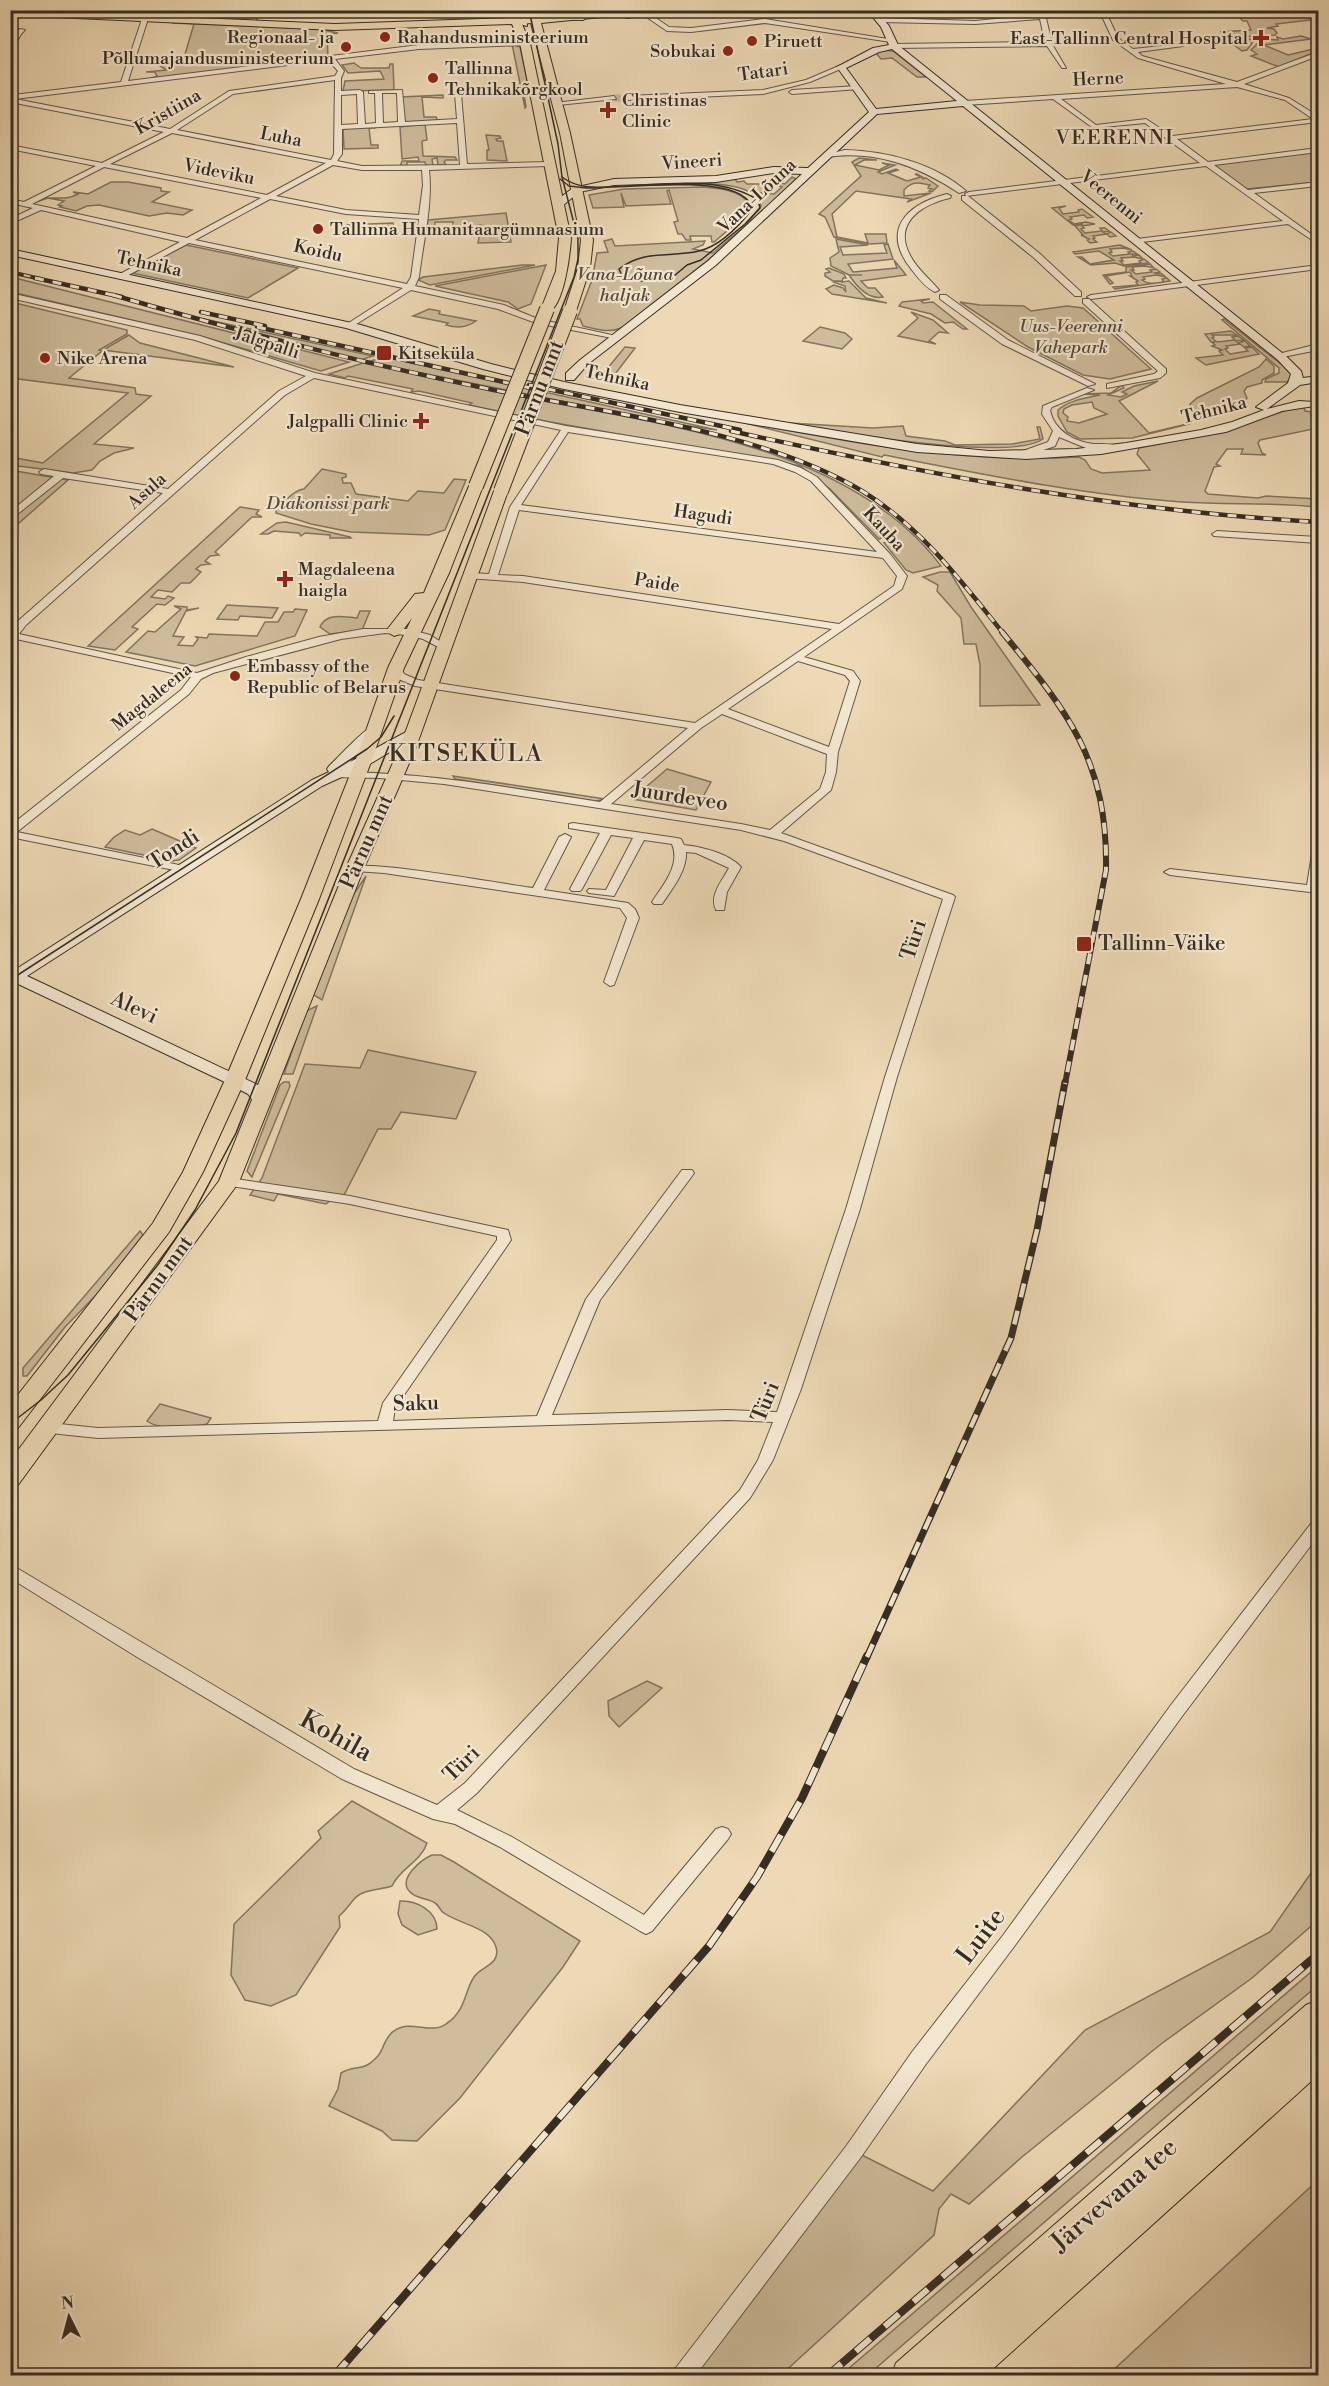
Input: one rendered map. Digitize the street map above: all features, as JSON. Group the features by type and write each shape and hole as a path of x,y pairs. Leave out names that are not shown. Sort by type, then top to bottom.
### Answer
{"highway":[{"name":"Järvevana tee","path":"909,2376 1318,2015"},
{"name":"Järvevana tee","path":"957,2376 1318,2054"}],"main road":[{"path":"10,12 146,15 299,27 408,26 527,18 587,17 664,10"},
{"path":"541,36 543,28 561,23 643,11"},
{"path":"527,18 561,23"},
{"name":"Pärnu mnt","path":"10,1479 50,1428 229,1182 355,868 396,776 570,310 587,254 587,240 558,103 541,36 527,18"},
{"name":"Pärnu mnt","path":"10,1422 161,1227 193,1172 235,1080 361,768 372,731 396,669 436,583 562,271 564,238 525,42 527,18"},
{"path":"394,631 420,597 436,583"}],"street":[{"name":"Veerenni","path":"871,10 893,35 964,103 1280,356 1298,376 1291,386"},
{"path":"1034,10 1043,17 1049,44 1064,67"},
{"path":"881,20 956,23 1043,17 1069,10"},
{"path":"1102,10 1115,39 1131,51 1153,62 1287,99 1318,120"},
{"path":"643,11 667,29 683,30 769,21 893,35 1049,44"},
{"name":"Tatari","path":"628,98 763,92 807,81 842,68 876,50 921,13"},
{"path":"124,84 146,15"},
{"path":"10,53 18,33 22,30"},
{"path":"10,99 437,45 525,42"},
{"path":"1131,51 1180,46"},
{"name":"Herne","path":"874,112 964,103 1236,85 1318,54"},
{"path":"120,277 333,162 338,154 338,78 341,71 331,59"},
{"path":"842,68 874,112"},
{"name":"Kristiina","path":"23,205 171,131 231,92 338,78"},
{"path":"763,92 857,88"},
{"path":"338,93 400,91 402,124"},
{"path":"360,92 362,126"},
{"path":"378,92 380,125"},
{"path":"458,93 464,166"},
{"path":"558,103 614,98"},
{"path":"1056,98 1095,127 1146,121 1318,242"},
{"name":"Luha","path":"10,99 372,169 549,164"},
{"name":"Vana-Lõuna","path":"572,382 572,373 584,362 712,262 874,112"},
{"path":"1170,138 1318,120"},
{"path":"339,127 460,121"},
{"name":"Videviku","path":"10,147 357,213 423,217"},
{"path":"1099,389 1005,342 943,297 948,293 935,290 906,256 901,244 901,230 907,218 918,206 949,193 965,194 1318,150"},
{"path":"831,151 890,158 933,172 965,194 1024,248 1031,258 1040,261 1078,294 1088,299 1163,371 1158,376 1059,400 1046,408 1046,414 1056,433 1083,445 1125,447"},
{"path":"914,165 949,193"},
{"path":"350,326 410,287 415,277 427,185 425,168"},
{"name":"Vineeri","path":"576,192 626,182 716,179 770,171 808,173"},
{"path":"556,205 576,192 583,196 593,190 626,182"},
{"path":"1247,192 1318,184"},
{"name":"Koidu","path":"10,201 38,209 501,307 536,321 617,337"},
{"path":"10,222 38,209"},
{"path":"1137,242 1289,222"},
{"name":"Tehnika","path":"10,252 535,368 572,382 592,380 739,418"},
{"path":"1088,299 1318,267"},
{"name":"Jalgpalli","path":"10,295 197,338 313,375 515,418"},
{"name":"Tehnika","path":"350,326 473,362 572,382 681,410 739,418 883,445 948,453 1062,454 1125,447 1243,424 1290,405 1314,405"},
{"name":"Vana-Lõuna","path":"592,380 617,337"},
{"path":"1280,356 1318,347"},
{"name":"Veerenni","path":"1280,356 1318,377"},
{"path":"535,368 550,369 584,362"},
{"name":"Asula","path":"13,638 22,623 287,389 313,375"},
{"path":"1314,405 1295,398 1289,392 1291,386 1318,377"},
{"name":"Tehnika","path":"1125,447 1242,416 1265,405 1291,386"},
{"name":"Kauba","path":"515,418 566,429 775,462 798,470 814,479 887,556 902,576 899,587 697,726 603,805"},
{"path":"493,576 515,507 566,429"},
{"path":"1014,455 1041,450 1052,444 1056,433"},
{"path":"44,472 171,492"},
{"path":"10,517 62,474"},
{"name":"Hagudi","path":"515,507 887,556"},
{"path":"1217,534 1318,540"},
{"name":"Paide","path":"469,576 493,576 840,627"},
{"name":"Magdaleena","path":"10,833 185,692 198,676 248,659 364,632 413,633 433,638 444,646"},
{"path":"13,638 198,676"},
{"path":"773,834 825,790 831,772 833,752 855,681 849,672 797,657"},
{"path":"396,669 400,676 408,681 431,686 697,726"},
{"path":"721,710 833,752"},
{"path":"317,783 357,749 372,731"},
{"name":"Tondi","path":"13,978 317,783 334,775 361,768 412,734"},
{"name":"Juurdeveo","path":"361,768 396,776 688,818 773,834 949,897"},
{"path":"658,902 681,860 679,845 688,818"},
{"path":"573,826 640,836 679,845 698,850 731,864 735,867 723,885 719,901 720,908"},
{"path":"580,894 607,831"},
{"path":"10,833 184,869"},
{"path":"580,894 609,894 640,836"},
{"path":"539,888 565,837"},
{"path":"1170,872 1315,890 1318,857"},
{"path":"355,868 539,888 580,894 624,905 633,918 610,982"},
{"name":"Türi","path":"439,1814 471,1788 745,1494 765,1460 784,1417 853,1209 891,1077 949,897"},
{"name":"Alevi","path":"13,978 235,1080 254,1090 262,1101"},
{"path":"542,1421 593,1299 687,1173"},
{"path":"229,1182 350,1200 503,1233 504,1240 388,1407 384,1426"},
{"name":"Saku","path":"50,1428 98,1433 728,1415 784,1417"},
{"name":"Luite","path":"682,2376 854,2151 919,2058 1010,1939 1177,1710 1318,1525"},
{"name":"Kohila","path":"10,1570 144,1653 348,1774 439,1814 458,1817 506,1842 646,1926 722,1834"}],"green space":[{"path":"151,11 180,13 201,11 200,13 227,13 232,16 238,13 226,11 259,11 256,18 258,21 147,16"},
{"path":"1233,11 1318,11 1318,19 1276,24 1278,26 1267,28 1274,29 1277,33 1275,35 1237,37 1225,35 1230,39 1255,39 1247,50 1242,51 1226,39 1221,32 1251,30 1247,21 1243,21"},
{"path":"172,23 329,29 334,30 324,30 338,33 327,34 328,57 150,79 157,76 155,72 146,72 167,70 155,63 137,64 140,56 167,56 166,60 183,61 194,24"},
{"path":"1301,36 1311,39 1264,45 1288,55 1318,48 1318,51 1279,67 1251,56 1257,54 1251,50 1262,39 1278,40 1277,37 1283,39"},
{"path":"512,44 520,47 529,89 524,94 525,108"},
{"path":"882,50 893,51 926,77 917,77 892,58 881,59 876,53"},
{"path":"354,63 361,68 389,68 390,64 393,64 394,90 343,91 345,81 384,79 380,71 348,73 342,65"},
{"path":"443,95 443,98 422,97 424,117 436,117 438,121 403,122 401,97"},
{"path":"425,124 427,140 422,141 423,156 455,157 457,160 446,160 444,162 446,165 438,165 437,158 432,159 433,166 426,166 425,162 407,162 407,167 400,167 402,161 419,161 418,157 402,159 400,127"},
{"path":"375,125 375,128 369,128 371,145 378,145 378,148 344,149 343,129"},
{"path":"486,135 500,136 501,138 496,139 503,141 507,161 487,160 487,150 489,150"},
{"path":"1318,152 1318,182 1247,189 1212,164"},
{"path":"859,158 877,160 864,160 855,165 879,170 889,165 882,163 895,165 878,172 882,174 896,169 898,170 888,173 907,181 921,177 915,174 917,174 924,178 922,179 926,178 938,186 932,192 929,191 932,189 928,188 930,185 916,183 910,185 904,190 904,196 931,193 907,202 911,199 856,191 832,214 837,237 868,243 865,234 886,234 887,243 869,244 834,237 825,217 819,214 861,176 852,162"},
{"name":"Vana-Lõuna haljak","path":"792,177 796,179 745,228 623,327 608,331 583,326 580,319 577,319 592,280 597,253 608,252 604,241 612,239 615,246 705,241 703,245 693,249 713,253 746,225 761,206 754,195 741,188 723,185 628,185 735,179 737,182 744,181 747,184 765,184 767,188 761,193 774,194 782,187 779,186 781,183 785,184"},
{"path":"111,182 128,182 161,188 161,191 169,192 152,202 192,210 183,215 167,213 149,216 99,205 87,206 76,211 58,205 64,201 49,198 67,198 78,194 73,192 88,194"},
{"path":"703,187 735,193 750,205 748,213 714,242 711,236 690,236 691,240 686,240 682,234 678,234 674,222 678,221 669,190 667,191 671,204 626,206 621,193 624,207 593,208 589,195 624,189"},
{"path":"1066,206 1059,208 1063,214 1079,212 1078,210 1082,209 1093,217 1087,218 1084,215 1070,217 1072,219 1069,220 1074,224 1086,222 1095,224 1082,226 1084,228 1081,229 1085,233 1102,231 1100,228 1105,228 1109,231 1103,232 1106,234 1111,232 1116,236 1110,237 1107,234 1093,236 1097,242 1090,243 1087,240 1089,239 1081,235 1083,235 1075,226 1083,224 1073,225 1052,208"},
{"path":"506,213 511,242 478,243 481,225 478,225 477,231 452,232 453,222 435,222 434,232 426,233 428,220"},
{"path":"393,223 394,233 347,234 347,225"},
{"path":"836,239 868,245 840,247 843,255 887,253 884,245 888,244 893,259 848,264 853,272 897,268 894,260 906,275 861,281 868,288 875,288 883,297 868,295 849,275 831,266 830,258 839,252"},
{"path":"186,245 298,268 248,298 132,273"},
{"path":"1120,245 1132,250 1110,249 1112,252 1109,253 1113,256 1130,254 1128,252 1133,251 1137,254 1132,254 1133,256 1139,255 1143,259 1121,258 1123,261 1120,261 1124,265 1141,263 1139,261 1144,259 1149,263 1124,266 1115,263 1091,265 1078,257 1082,257 1090,264 1114,260 1099,251 1075,254 1073,252"},
{"path":"1150,264 1154,268 1132,267 1134,270 1131,270 1136,274 1152,272 1150,270 1156,269 1160,272 1154,273 1166,277 1156,275 1143,277 1144,282 1156,283 1115,289 1113,287 1138,285 1136,282 1138,281 1130,276 1132,276 1130,272 1106,276 1113,283 1110,284 1103,275 1126,272 1126,267"},
{"path":"535,265 430,285 418,280 423,277"},
{"path":"546,265 531,304 518,309 508,302 435,286"},
{"path":"826,269 844,274 846,278 843,278 842,282 849,281 866,298 887,303 832,294 826,289 834,285 843,288 846,292 845,286 833,282 842,281 833,281 825,276 825,273 830,272"},
{"path":"11,277 349,362 321,371 200,336 11,292"},
{"path":"930,299 921,301 923,303 933,302 967,329 953,322 945,323 931,314 899,306 902,302"},
{"path":"11,302 127,330 127,334 99,350 102,351 69,378 135,388 136,394 151,396 94,444 134,448 114,453 100,461 92,470 73,473 11,465 10,457 43,463 128,393 11,378"},
{"name":"Uus-Veerenni Vahepark","path":"960,302 1024,306 1031,311 1067,306 1083,308 1151,369 1110,379 1083,375 1028,347"},
{"path":"429,309 440,311 439,314 476,321 465,326 454,327 446,325 448,323 413,316"},
{"path":"911,312 933,320 948,333 939,332 929,341 936,344 898,336 918,318"},
{"path":"204,319 373,356 360,360"},
{"path":"1224,319 1291,372 1292,379 1286,382 1265,382 1266,379 1279,373 1279,368 1222,320"},
{"path":"820,327 845,333 852,339 842,349 803,341"},
{"path":"1231,331 1237,335 1212,335 1214,337 1212,338 1217,342 1235,340 1232,337 1238,336 1244,340 1236,341 1238,343 1245,341 1250,346 1244,347 1240,344 1226,346 1228,348 1225,349 1230,354 1248,351 1245,348 1252,347 1259,354 1206,365 1196,358 1223,355 1219,351 1222,350 1212,346 1215,342 1211,342 1205,334"},
{"path":"129,335 140,343 234,367 103,350"},
{"path":"625,347 635,348 612,378 625,384 608,382 602,375"},
{"path":"385,357 717,430 675,424 367,362"},
{"path":"1266,359 1274,366 1274,373 1262,380 1262,383 1247,387 1244,391 1247,398 1242,404 1202,418 1191,412 1190,404 1197,398 1259,367"},
{"path":"363,363 654,422 762,451 814,471 862,496 905,527 941,566 913,573 906,570 884,543 891,541 886,536 879,539 830,489 800,466 550,422 469,405 472,403 419,391 411,392 413,389 329,374"},
{"path":"1158,381 1119,401 1149,433 1191,423 1132,438 1080,439 1067,432 1058,416 1058,410 1067,404 1100,395 1083,394 1111,393 1122,385 1124,388 1108,395 1121,397 1127,394 1122,392 1134,386","holes":["1092,402 1094,408 1107,414 1079,423 1067,421 1068,417 1063,413 1064,409 1072,405"]},
{"path":"1304,407 1305,411 1311,412 1311,417 1318,422 1318,428 1260,440 1258,443 1262,453 1266,455 1241,454 1243,449 1227,449 1216,464 1220,466 1214,467 1205,491 1208,494 1258,498 1266,496 1318,499 1318,507 1182,502 1070,489 884,455 882,457 729,419 816,436 947,454 1035,458 1079,457 1085,460 1091,469 1102,473 1150,470 1137,454 1139,448 1239,427 1289,409"},
{"path":"790,423 873,428 903,426 906,436 945,441 955,445 1012,444 1040,439 1037,427 1040,427 1043,439 1025,445 961,446 843,433"},
{"name":"Diakonissi park","path":"322,469 346,474 346,477 342,478 343,483 351,483 356,494 408,501 418,491 444,493 454,479 466,480 445,530 429,535 351,532 311,524 276,513 276,509 293,494 304,489"},
{"path":"10,470 68,480 11,530 10,530"},
{"path":"240,507 259,510 256,514 262,517 252,517 215,552 219,555 210,556 205,561 210,564 201,565 196,569 201,572 190,583 181,583 172,592 158,590 151,597 174,598 165,605 157,604 132,627 138,629 115,650 88,646"},
{"path":"286,522 351,538 330,538 330,535 305,533 301,536 299,533 274,531 261,534 277,523"},
{"path":"940,572 950,572 971,607 1040,705 980,706 980,665 976,644 964,644 961,618 937,591 938,585 923,577"},
{"path":"227,605 278,608 272,618 240,616 238,620 217,619"},
{"path":"174,606 187,607 187,610 199,608 186,611 173,636 184,637 178,645 193,646 198,639 196,637 207,638 209,634 257,636 265,622 278,622 284,612 293,612 295,609 307,610 295,636 195,666 126,652 148,631 155,632 181,609"},
{"path":"360,611 370,611 362,630 330,634 320,627 326,619 331,617 357,618"},
{"path":"667,769 711,782 696,810 632,799"},
{"path":"453,776 605,799 596,801 455,779"},
{"path":"152,829 196,848 179,860 172,861 105,847 125,830 140,835"},
{"path":"366,876 322,1000 312,994 353,895"},
{"path":"317,1006 293,1074 284,1074 306,1011"},
{"path":"368,1050 476,1072 456,1119 401,1112 391,1129 378,1129 341,1201 332,1199 326,1204 278,1194 274,1201 250,1195 262,1178 305,1064 360,1068"},
{"path":"289,1082 290,1086 252,1177 247,1171 280,1085"},
{"path":"140,1231 143,1235 103,1288 65,1327 27,1376 23,1376 23,1368"},
{"path":"160,1404 211,1418 207,1424 202,1425 173,1427 152,1424 147,1421"},
{"path":"647,1681 662,1688 619,1727 609,1716 608,1701"},
{"path":"352,1801 427,1843 424,1850 400,1874 392,1886 359,1895 339,1916 340,1927 296,1995 271,2006 245,2000 231,1975 234,1924 321,1838 318,1831"},
{"path":"432,1855 441,1855 454,1862 580,1941 563,1967 460,2098 417,2141 392,2140 382,2131 329,2106 338,2089 341,2073 372,2062 388,2037 400,2028 407,2026 440,2027 453,2019 474,1977 493,1962 497,1953 493,1940 481,1930 450,1917 432,1901 415,1896 410,1892 406,1881 408,1876 417,1865"},
{"path":"1318,1863 1318,1920 1252,1978 1161,2044 1022,2157 969,2204 951,2194 939,2209 934,2235 781,2375 682,2376 854,2151 933,2191 1085,2030 1270,1932"},
{"path":"400,1901 413,1902 430,1912 437,1929 418,1935 402,1925 398,1914"},
{"path":"1318,1966 1318,1985 868,2375 841,2375"},
{"path":"1318,2180 1318,2375 1108,2375"}],"tunnel":[{"path":"614,98 628,98"}],"tram line":[{"path":"529,10 558,144 562,177"},
{"path":"562,177 576,184 592,187 676,183 711,184 743,192 758,200 760,208 745,224 701,260 687,265 674,276 642,281 622,276 619,269 648,256 688,253 714,245 736,228 748,215 753,208 749,202 731,191 713,187 668,185 586,188 569,186 563,181"},
{"path":"562,177 563,181"},
{"path":"10,1424 68,1375 157,1266 195,1210 236,1133 574,277 578,259 578,239 563,181"},
{"path":"10,980 367,749 381,737 394,716"}],"railway":[{"path":"10,272 41,279"},
{"path":"35,278 114,295"},
{"path":"114,295 122,297"},
{"path":"114,295 253,334 347,357 489,389 681,426 777,453 821,470 862,491 883,505 903,521 938,556 1003,633"},
{"path":"201,312 265,326"},
{"path":"257,327 535,389"},
{"path":"529,385 740,430"},
{"path":"731,431 950,476 1096,500 1243,517 1318,522"},
{"path":"1002,632 1046,688 1080,740 1100,798 1105,832 1106,870 1065,1084"},
{"path":"867,1657 1011,1338 1037,1230 1065,1082"},
{"path":"334,2376 709,1946 757,1877 802,1798 867,1656"},
{"path":"827,2376 1318,1954"}],"place":[{"name":"Rahandusministeerium","path":"385,37"},
{"name":"East-Tallinn Central Hospital","path":"1261,38"},
{"name":"Piruett","path":"752,41"},
{"name":"Regionaal- ja Põllumajandusministeerium","path":"346,47"},
{"name":"Sobukai","path":"728,51"},
{"name":"Tallinna Tehnikakõrgkool","path":"433,78"},
{"name":"Christinas Clinic","path":"608,110"},
{"name":"Tallinna Humanitaargümnaasium","path":"318,229"},
{"name":"Kitseküla","path":"384,353"},
{"name":"Nike Arena","path":"45,358"},
{"name":"Jalgpalli Clinic","path":"421,421"},
{"name":"Magdaleena haigla","path":"285,579"},
{"name":"Embassy of the Republic of Belarus","path":"235,676"},
{"name":"Tallinn-Väike","path":"1084,944"}],"district":[{"name":"VEERENNI","path":"1115,138"},
{"name":"KITSEKÜLA","path":"466,754"}]}
